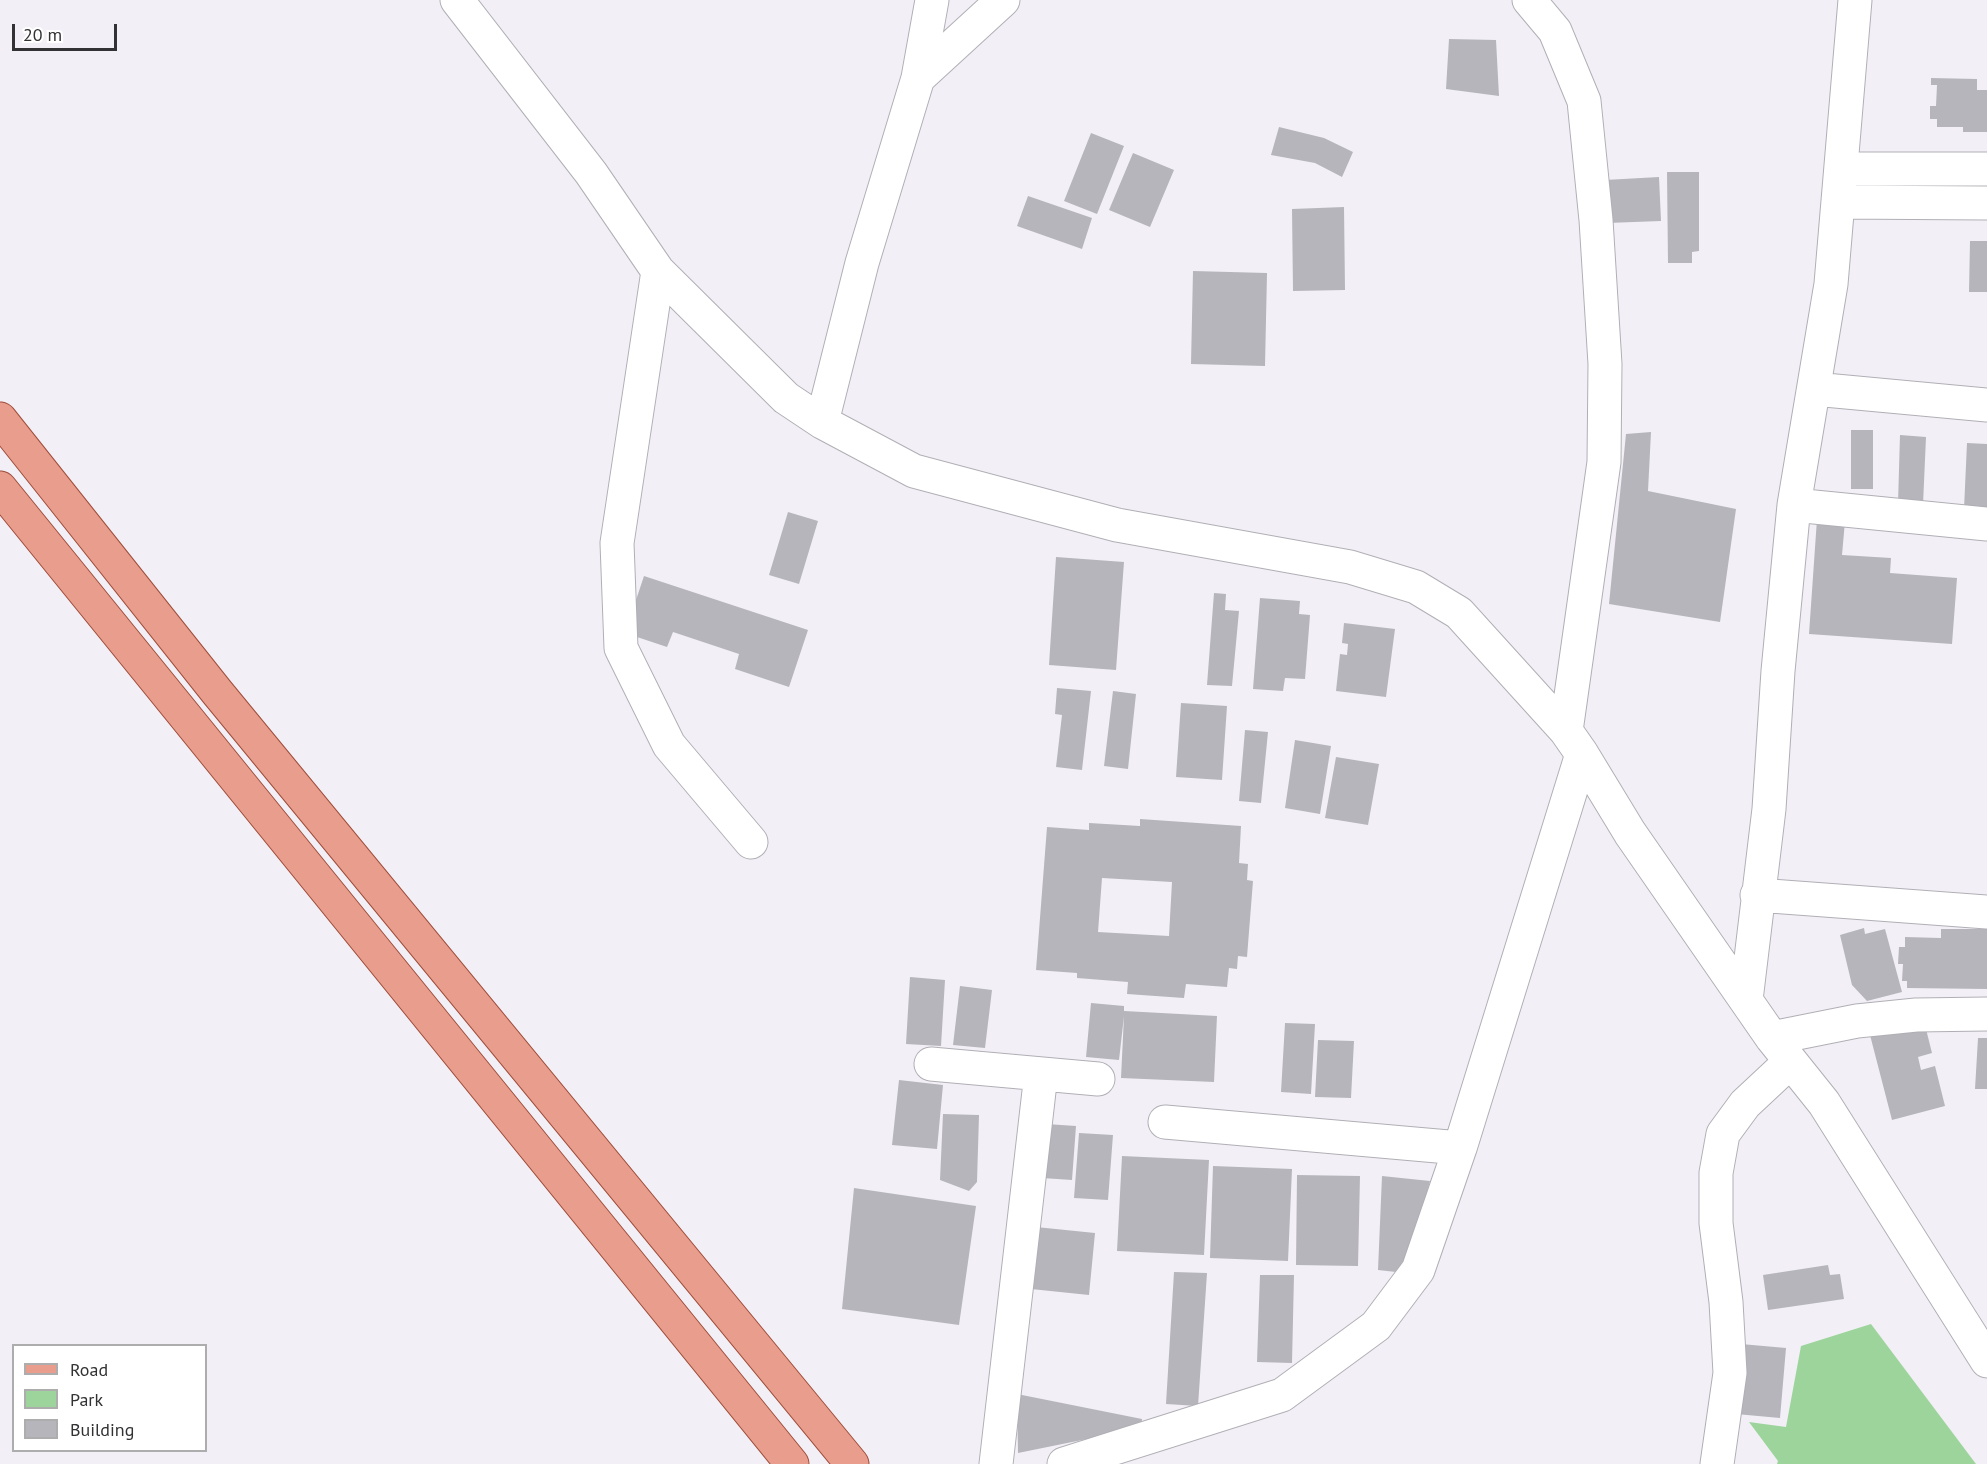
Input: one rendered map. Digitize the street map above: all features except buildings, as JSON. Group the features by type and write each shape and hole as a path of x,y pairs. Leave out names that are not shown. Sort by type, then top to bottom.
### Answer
{"main road":[{"path":"2,426 217,692 852,1464"},
{"path":"4,503 792,1464"}],"street":[{"path":"457,0 591,173 658,271 786,398 822,422 914,471 1117,525 1350,567 1416,587 1460,613 1574,742 1630,833 1781,1050 1824,1103 1987,1361"},
{"path":"822,422 862,263 918,78 932,0"},
{"path":"918,78 1003,0"},
{"path":"1064,1464 1282,1395 1376,1326 1418,1270 1460,1148 1574,742 1604,462 1605,364 1596,220 1584,102 1555,31 1529,0"},
{"path":"1746,1000 1769,809 1778,670 1794,505 1831,284 1855,0"},
{"path":"1842,169 1987,169"},
{"path":"1838,202 1987,203"},
{"path":"658,271 617,543 621,648 669,745 751,842"},
{"path":"1814,389 1987,405"},
{"path":"1794,505 1987,524"},
{"path":"1757,895 1987,912"},
{"path":"1717,1464 1730,1373 1726,1302 1716,1223 1716,1173 1723,1134 1781,1050 1857,1021 1916,1015 1987,1014"},
{"path":"931,1064 1098,1079"},
{"path":"996,1464 1041,1074"},
{"path":"1165,1122 1460,1148"}],"green space":[{"path":"1871,1324 1976,1464 1777,1464 1778,1461 1749,1422 1786,1427 1801,1346"}]}
